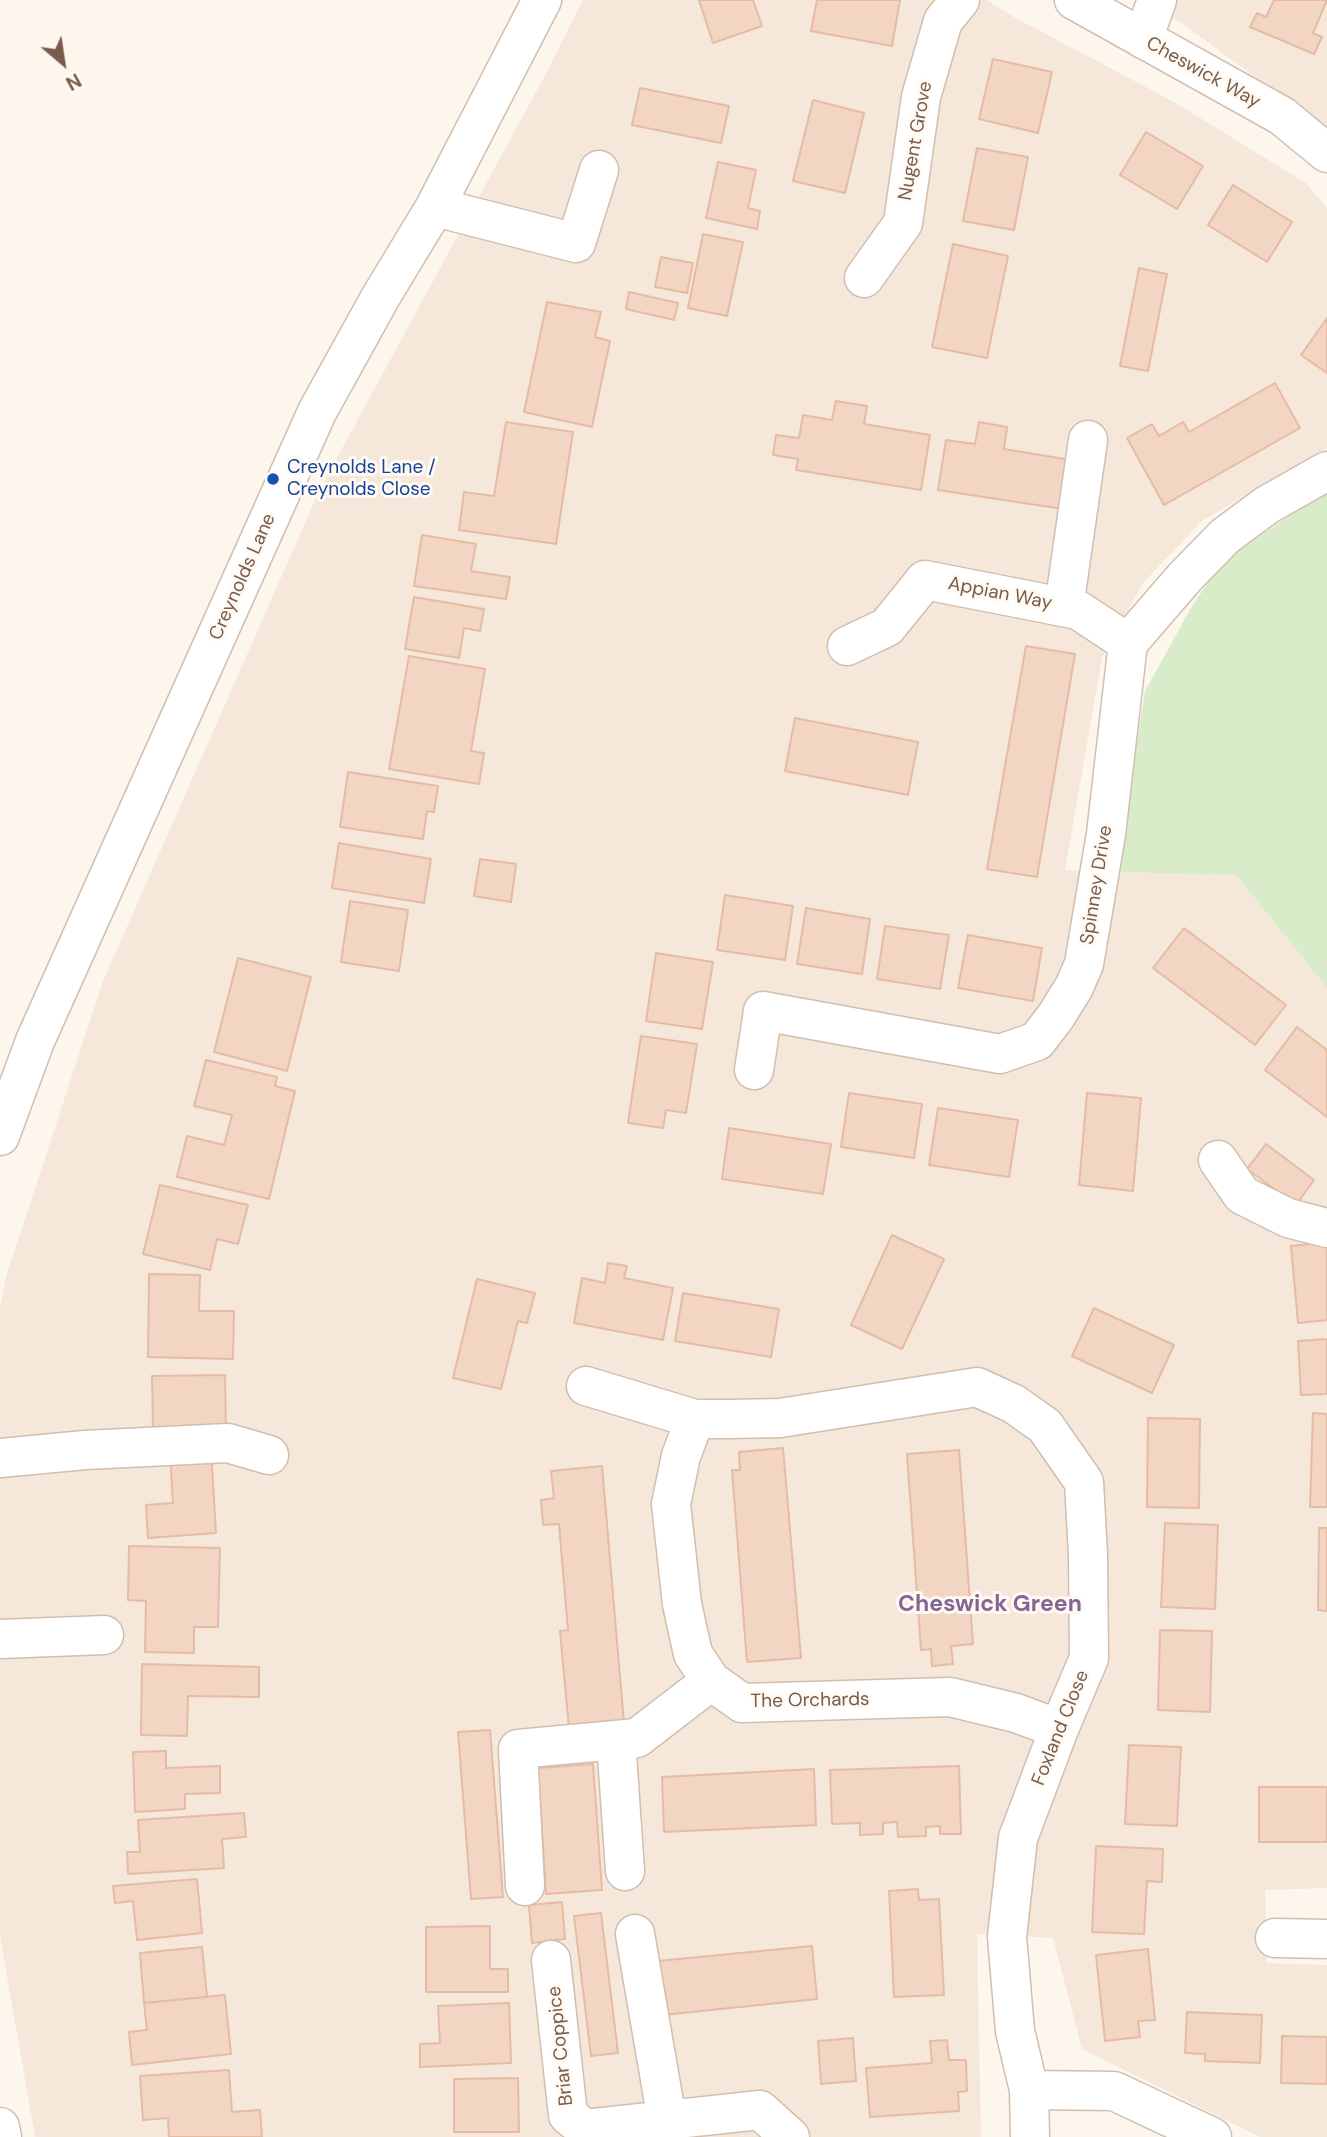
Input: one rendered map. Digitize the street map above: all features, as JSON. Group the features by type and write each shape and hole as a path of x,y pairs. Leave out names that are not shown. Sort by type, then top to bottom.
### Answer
{"street":[{"name":"Creynolds Lane","path":"0,1136 34,1041 317,412 380,298 435,207 542,0"},
{"name":"Nugent Grove","path":"864,278 903,223 921,97 943,21 960,0"},
{"name":"Cheswick Way","path":"1074,0 1282,116 1327,153"},
{"path":"1143,39 1157,0"},
{"path":"435,207 576,243 599,170"},
{"path":"1064,607 1088,440"},
{"path":"1128,643 1225,536 1267,505 1327,471"},
{"name":"Appian Way","path":"847,646 887,627 925,580 1078,610 1128,643"},
{"name":"Spinney Drive","path":"754,1070 763,1011 1000,1054 1037,1041 1074,987 1084,964 1105,834 1128,643"},
{"path":"1218,1160 1242,1195 1288,1218 1327,1228"},
{"name":"Foxland Close","path":"586,1386 695,1419 780,1418 976,1387 1014,1404 1045,1426 1084,1482 1089,1658 1018,1838 1007,1937 1016,2031 1029,2090 1030,2137"},
{"name":"The Orchards","path":"695,1419 681,1456 671,1504 682,1604 693,1654 711,1681 742,1703 950,1697 1016,1713 1059,1729"},
{"path":"0,1458 85,1450 228,1443 269,1455"},
{"path":"0,1639 104,1635"},
{"path":"524,1886 517,1749 637,1738 711,1681"},
{"path":"616,1740 625,1871"},
{"path":"635,1934 667,2120"},
{"path":"1275,1938 1327,1939"},
{"name":"Briar Coppice","path":"551,1960 568,2115 585,2129 760,2110 790,2137"},
{"path":"1029,2090 1114,2091 1212,2137"},
{"path":"0,2127 2,2137"}],"shaded area":[{"path":"583,0 987,0 1174,102 1306,183 1327,208 1327,448 1202,521 1143,583 1102,658 1065,870 1236,875 1327,988 1327,1888 1265,1890 1267,1963 1327,1965 1327,2137 1260,2137 1082,2049 1053,1938 977,1934 981,2137 35,2137 0,1936 0,1307 6,1277 103,981 320,489 550,66"},
{"path":"1143,0 1327,0 1327,130 1187,27"}],"green space":[{"path":"1327,490 1327,988 1236,875 1117,872 1145,691 1192,606 1222,562"}],"building":[{"path":"699,0 753,0 762,26 713,43"},
{"path":"817,0 900,0 892,46 811,31"},
{"path":"1274,0 1327,0 1313,33 1322,37 1314,54 1250,27 1257,13 1266,17"},
{"path":"993,59 1052,72 1038,133 979,119"},
{"path":"640,88 729,106 721,143 632,125"},
{"path":"813,100 864,113 845,193 793,181"},
{"path":"1146,132 1203,166 1177,209 1120,175"},
{"path":"977,148 1028,157 1014,230 963,221"},
{"path":"718,162 756,170 748,208 760,211 757,229 706,218"},
{"path":"1233,185 1292,222 1267,262 1208,225"},
{"path":"703,234 743,242 727,316 688,308"},
{"path":"953,244 1008,256 987,358 932,347"},
{"path":"661,257 693,263 687,293 655,287"},
{"path":"1139,268 1167,274 1148,371 1120,366"},
{"path":"629,292 678,303 674,320 626,309"},
{"path":"547,302 601,312 595,337 610,341 592,427 524,412"},
{"path":"1327,318 1327,373 1301,355"},
{"path":"1275,383 1300,428 1164,505 1127,438 1152,424 1159,436 1183,422 1189,432"},
{"path":"836,401 867,406 864,424 930,435 921,490 796,470 798,459 773,455 776,435 799,438 803,415 832,420"},
{"path":"506,422 573,432 556,544 459,530 464,492 494,496"},
{"path":"979,422 1007,427 1004,449 1071,460 1063,509 938,490 946,440 975,444"},
{"path":"422,535 476,544 471,571 510,577 506,599 414,586"},
{"path":"414,597 484,609 480,631 464,628 459,658 405,649"},
{"path":"1026,646 1075,654 1037,877 987,869"},
{"path":"409,656 485,669 471,751 484,753 479,784 389,769"},
{"path":"795,718 918,742 908,795 785,771"},
{"path":"348,772 438,786 434,812 427,811 423,839 340,827"},
{"path":"339,843 431,859 424,903 332,888"},
{"path":"480,859 516,864 511,902 474,896"},
{"path":"725,895 793,906 785,960 717,950"},
{"path":"350,901 408,910 399,971 341,962"},
{"path":"806,908 870,919 862,974 797,964"},
{"path":"885,926 949,935 940,989 877,979"},
{"path":"1184,928 1286,1005 1255,1045 1153,968"},
{"path":"968,935 1042,948 1033,1001 958,988"},
{"path":"656,953 713,962 702,1029 646,1021"},
{"path":"238,958 311,977 287,1071 214,1052"},
{"path":"1297,1027 1327,1050 1327,1117 1265,1070"},
{"path":"641,1036 697,1044 686,1113 666,1110 663,1128 628,1123"},
{"path":"206,1060 277,1077 275,1086 295,1091 269,1199 177,1177 187,1136 224,1145 232,1115 194,1106"},
{"path":"849,1093 922,1104 914,1158 841,1147"},
{"path":"1087,1093 1141,1098 1133,1191 1079,1185"},
{"path":"938,1108 1018,1120 1009,1177 929,1165"},
{"path":"729,1128 831,1144 823,1194 722,1179"},
{"path":"1266,1144 1314,1180 1296,1205 1247,1169"},
{"path":"160,1185 248,1205 238,1244 217,1239 210,1270 143,1254"},
{"path":"892,1235 944,1259 902,1349 851,1325"},
{"path":"1327,1242 1327,1320 1298,1323 1291,1246"},
{"path":"608,1263 627,1266 624,1278 673,1288 663,1340 574,1323 582,1278 605,1283"},
{"path":"149,1274 200,1275 199,1311 234,1311 233,1359 148,1357"},
{"path":"477,1279 535,1293 527,1323 518,1321 501,1389 453,1378"},
{"path":"683,1293 779,1309 771,1357 675,1341"},
{"path":"1094,1308 1174,1345 1152,1393 1072,1356"},
{"path":"1327,1339 1327,1394 1301,1395 1298,1341"},
{"path":"225,1375 226,1429 153,1429 152,1376"},
{"path":"1313,1413 1327,1414 1327,1507 1310,1507"},
{"path":"1148,1418 1200,1419 1199,1508 1147,1507"},
{"path":"783,1448 801,1658 747,1662 732,1470 740,1470 739,1452"},
{"path":"211,1450 216,1533 148,1538 146,1505 173,1503 170,1454"},
{"path":"959,1450 973,1644 951,1646 953,1664 932,1666 931,1649 921,1650 907,1454"},
{"path":"602,1466 624,1723 569,1728 560,1631 568,1630 559,1524 543,1525 541,1500 554,1498 551,1471"},
{"path":"1165,1523 1218,1525 1215,1609 1161,1607"},
{"path":"1319,1528 1327,1528 1327,1611 1318,1610"},
{"path":"129,1546 220,1548 218,1627 194,1627 194,1653 145,1652 146,1601 128,1600"},
{"path":"1160,1630 1212,1631 1210,1712 1158,1710"},
{"path":"142,1664 259,1667 259,1697 188,1696 187,1736 141,1735"},
{"path":"490,1730 503,1897 471,1899 458,1732"},
{"path":"1129,1745 1181,1747 1177,1826 1125,1824"},
{"path":"166,1751 166,1768 220,1766 220,1793 185,1794 185,1809 135,1812 133,1752"},
{"path":"593,1764 602,1890 546,1894 538,1768"},
{"path":"959,1766 961,1834 940,1834 940,1826 926,1827 926,1836 898,1837 897,1822 883,1823 883,1834 860,1835 860,1823 832,1824 830,1770"},
{"path":"814,1769 816,1825 664,1832 662,1777"},
{"path":"1259,1787 1327,1787 1327,1842 1259,1842"},
{"path":"244,1813 246,1837 222,1839 224,1868 128,1874 127,1852 140,1852 138,1820"},
{"path":"1096,1846 1163,1849 1162,1882 1147,1881 1144,1934 1092,1932"},
{"path":"197,1879 202,1933 137,1940 133,1901 115,1903 113,1886"},
{"path":"918,1889 919,1900 939,1899 944,1995 894,1997 889,1891"},
{"path":"562,1902 565,1939 532,1943 529,1905"},
{"path":"601,1913 618,2053 591,2056 574,1916"},
{"path":"490,1926 490,1969 508,1969 508,1992 426,1992 426,1927"},
{"path":"812,1946 817,1999 663,2015 658,1961"},
{"path":"202,1947 207,1997 144,2003 140,1953"},
{"path":"1148,1949 1155,2020 1138,2021 1140,2037 1105,2041 1096,1955"},
{"path":"225,1995 231,2054 132,2065 129,2032 147,2030 144,2003"},
{"path":"509,2003 511,2063 420,2067 420,2044 440,2043 438,2006"},
{"path":"1187,2012 1262,2015 1260,2063 1205,2061 1205,2054 1185,2053"},
{"path":"1282,2036 1327,2037 1327,2084 1281,2083"},
{"path":"853,2038 856,2081 821,2084 818,2041"},
{"path":"947,2040 949,2060 966,2060 967,2091 958,2092 959,2111 870,2117 866,2068 932,2063 930,2041"},
{"path":"229,2070 232,2112 260,2110 262,2137 169,2137 168,2118 143,2120 140,2076"},
{"path":"518,2078 519,2132 454,2132 454,2079"}],"place":[{"name":"Creynolds Lane / Creynolds Close","path":"273,479"}],"district":[{"name":"Cheswick Green","path":"990,1605"}]}
